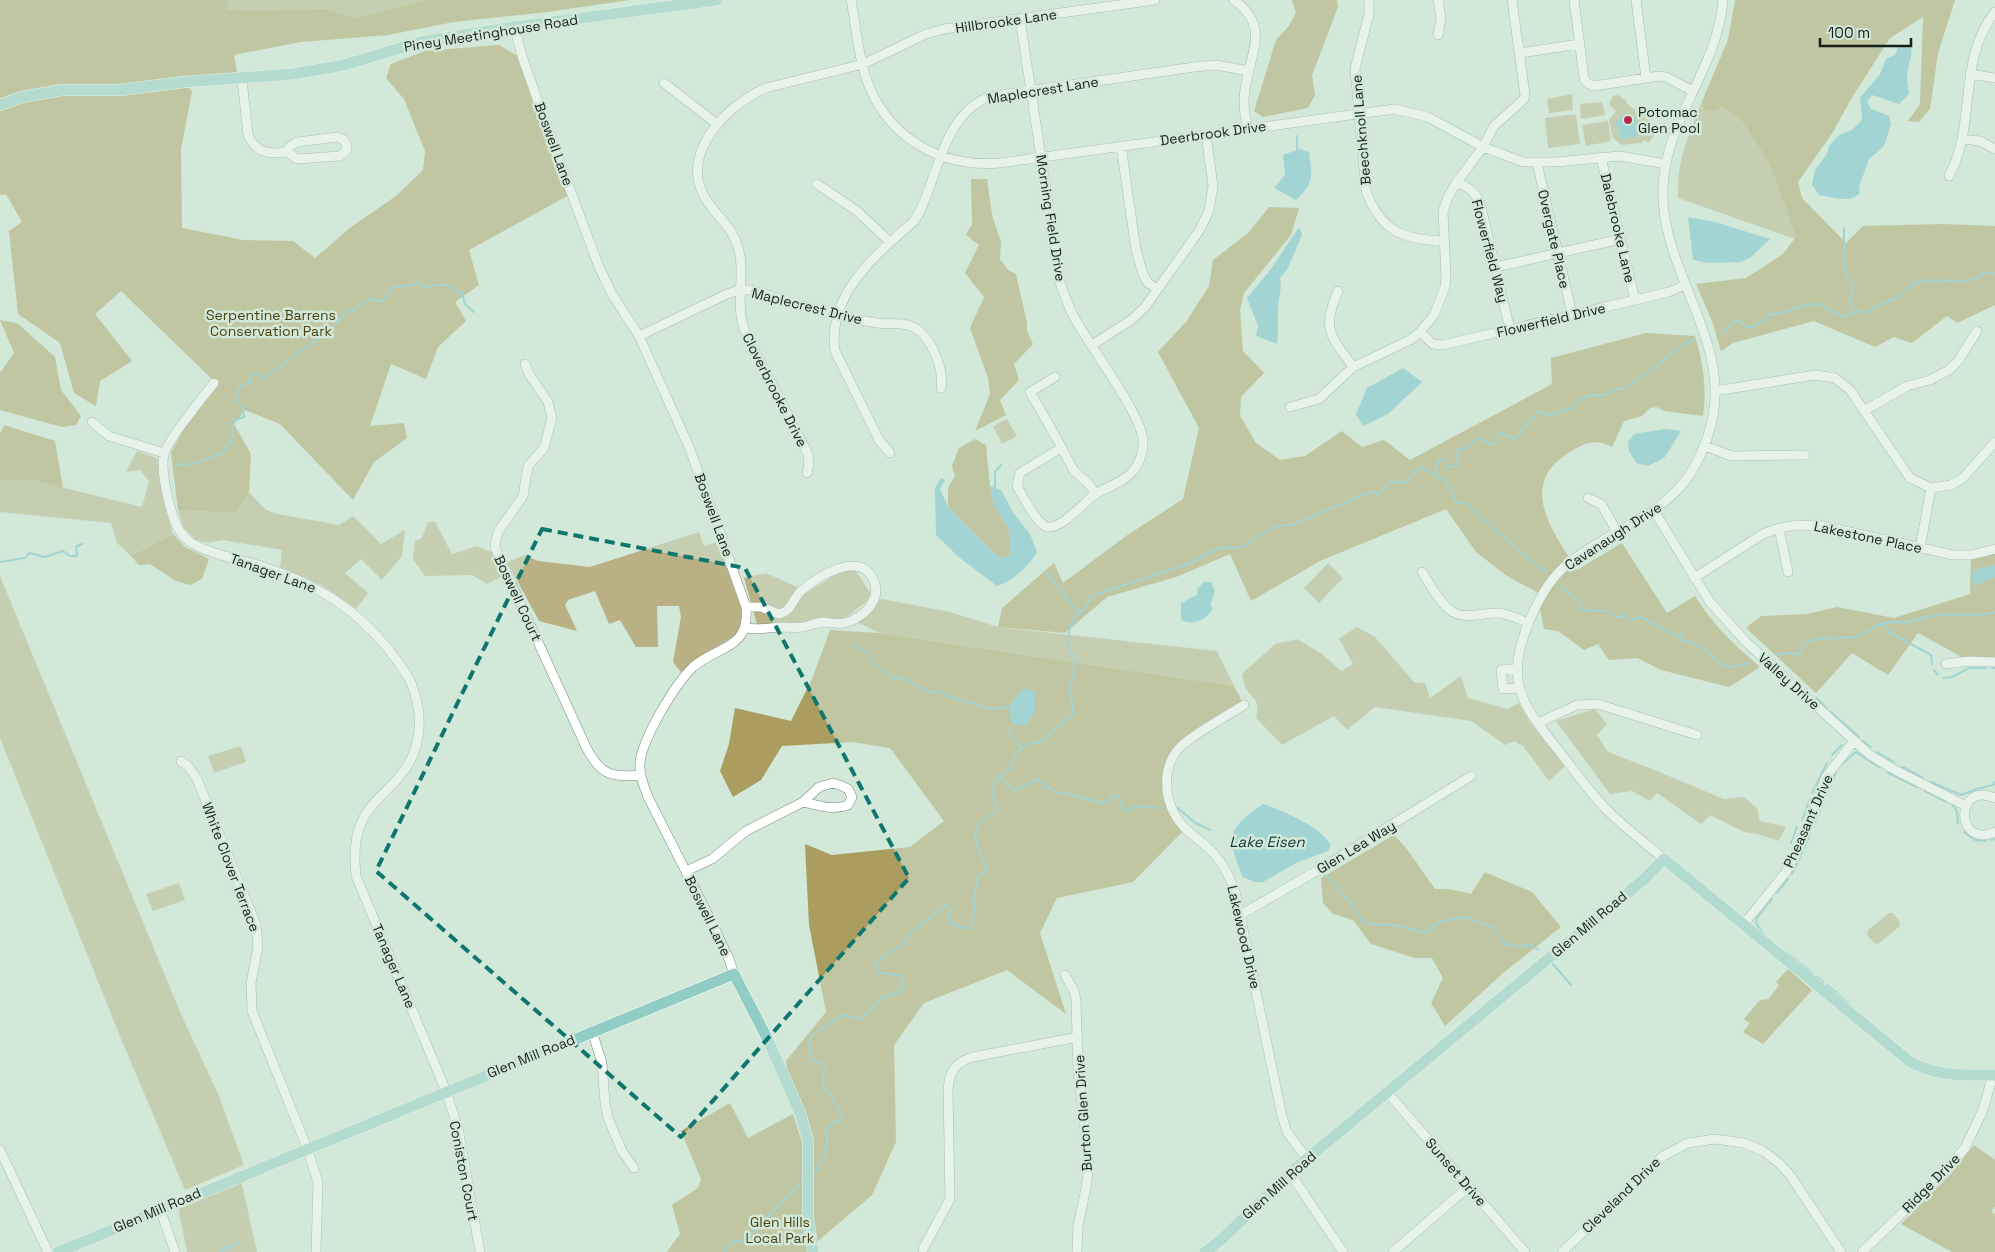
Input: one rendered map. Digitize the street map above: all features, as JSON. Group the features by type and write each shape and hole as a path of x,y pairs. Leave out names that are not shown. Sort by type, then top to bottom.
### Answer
{"main road":[{"name":"Piney Meetinghouse Road","path":"0,105 22,97 62,90 120,90 184,82 293,74 344,65 420,42 514,26 717,0"},
{"name":"Glen Mill Road","path":"1207,1251 1222,1239 1290,1173 1642,880 1664,859"},
{"path":"1664,859 1890,1046 1915,1064 1931,1072 1994,1075"},
{"name":"Glen Mill Road","path":"58,1252 734,974"},
{"path":"734,974 768,1040 800,1112 808,1141 808,1218 812,1252"}],"street":[{"name":"Deerbrook Drive","path":"850,0 868,84 876,100 888,118 915,143 953,161 988,164 1358,113 1394,110 1428,117 1483,147 1523,162 1537,163 1619,156 1666,164"},
{"name":"Hillbrooke Lane","path":"863,64 926,34 944,29 1155,0"},
{"path":"1234,0 1244,8 1256,30 1257,43 1249,70 1244,98 1244,111 1248,129"},
{"name":"Beechknoll Lane","path":"1369,0 1369,14 1355,69 1366,191 1379,217 1388,226 1408,237 1444,241"},
{"path":"1438,0 1441,19 1438,35"},
{"path":"1290,406 1319,399 1353,367 1394,349 1420,332 1434,315 1445,287 1443,212 1448,197 1483,147 1494,126 1524,99 1525,95 1512,0"},
{"path":"1574,0 1584,78 1587,82 1594,86 1659,76 1666,77 1693,90"},
{"path":"1636,0 1646,78"},
{"name":"Cavanaugh Drive","path":"1664,859 1610,813 1596,798 1538,723 1527,707 1520,688 1518,668 1522,642 1528,623 1546,587 1558,572 1587,550 1654,511 1667,501 1695,468 1705,446 1712,422 1715,391 1713,366 1708,340 1669,242 1664,212 1663,187 1670,144 1677,124 1716,40 1723,0"},
{"path":"1949,176 1957,160 1962,139 1974,54 1980,35 1995,12"},
{"name":"Morning Field Drive","path":"1020,19 1060,282 1075,318 1131,410 1140,427 1144,441 1140,459 1132,473 1122,481 1096,494 1074,514 1053,526 1047,527 1040,524 1017,486 1017,478 1020,473 1061,448"},
{"name":"Boswell Lane","path":"514,26 553,144 599,267 612,294 639,336 690,449 746,607 746,628 736,641 704,659 682,678 647,739 640,763 641,775 648,797 729,959 734,974"},
{"path":"1520,53 1580,44"},
{"name":"Cloverbrooke Drive","path":"807,473 809,465 808,454 744,329 739,290 740,259 738,247 727,224 706,201 698,180 698,170 703,149 717,124 741,101 766,88 863,64"},
{"name":"Maplecrest Lane","path":"890,453 879,440 835,351 834,343 839,315 848,289 854,280 920,213 941,156 958,120 976,102 988,97 1216,65 1249,70"},
{"path":"1970,74 1995,78"},
{"path":"242,79 248,135 251,142 265,153 288,152 297,159 340,156 346,151 347,146 344,140 338,137 297,142 289,147 288,152"},
{"path":"664,83 717,124"},
{"path":"1092,345 1132,320 1145,307 1199,231 1209,211 1213,186 1206,135"},
{"path":"1962,139 1980,141 1995,149"},
{"path":"1121,146 1136,250 1143,274 1148,283 1158,289"},
{"name":"Dalebrooke Lane","path":"1601,157 1635,300"},
{"name":"Overgate Place","path":"1537,163 1572,314"},
{"name":"Flowerfield Way","path":"1456,183 1468,186 1475,193 1480,204 1510,330"},
{"path":"817,184 857,211 890,242"},
{"path":"1496,267 1620,239"},
{"name":"Flowerfield Drive","path":"1420,332 1427,340 1437,346 1669,292 1685,285"},
{"name":"Maplecrest Drive","path":"639,336 726,294 739,290 750,290 839,315 879,324 910,325 916,328 925,336 941,370 941,388"},
{"path":"1338,291 1331,306 1328,326 1335,342 1353,367"},
{"path":"1864,411 1906,386 1930,380 1948,370 1958,361 1977,332"},
{"name":"Boswell Court","path":"525,364 529,374 548,402 552,418 544,448 528,466 523,496 498,532 494,545 595,764 612,776 641,775"},
{"path":"1715,391 1824,375 1843,383 1850,390 1910,478 1930,488 1952,485 1963,478 1995,442"},
{"path":"1055,377 1030,392 1074,471 1088,483 1096,494"},
{"path":"92,422 110,436 164,453 214,383"},
{"path":"1705,446 1732,456 1805,455"},
{"name":"Tanager Lane","path":"164,453 164,477 172,516 178,530 189,541 211,551 276,571 314,586 331,596 360,619 380,639 411,683 419,710 417,744 414,754 399,777 376,800 365,816 358,832 354,848 354,859 356,876 446,1091"},
{"path":"1920,548 1930,488"},
{"path":"1588,498 1601,504 1618,533"},
{"name":"Valley Drive","path":"1654,511 1694,578 1735,632 1854,741 1882,763 1966,806"},
{"name":"Lakestone Place","path":"1694,578 1763,534 1779,528 1797,525 1816,525 1963,556 1995,549"},
{"path":"1779,528 1788,572"},
{"path":"746,607 756,606 779,614 782,613 788,610 804,589 831,572 847,565 866,571 874,580 876,588 876,595 869,608 842,624 821,622 803,627 778,627 762,630 746,628"},
{"path":"1422,572 1452,611 1466,615 1487,612 1502,613 1528,623"},
{"path":"1946,664 1969,661 1995,662"},
{"path":"1518,668 1501,670 1504,689 1520,688"},
{"path":"1538,723 1577,705 1598,704 1696,736"},
{"name":"Lakewood Drive","path":"1244,705 1185,742 1177,751 1172,761 1166,781 1169,802 1176,818 1215,854 1228,874 1235,891 1282,1116 1287,1132 1307,1159"},
{"name":"Pheasant Drive","path":"1743,924 1786,872 1800,846 1826,777 1854,741"},
{"name":"White Clover Terrace","path":"181,761 188,766 197,779 256,925 258,947 251,983 252,1011 307,1148 318,1182 316,1252"},
{"name":"Glen Lea Way","path":"1240,915 1313,873 1471,776"},
{"path":"686,871 712,859 746,831 803,802 819,787 826,784 842,786 848,789 852,797 848,805 836,808 803,802"},
{"path":"1995,798 1982,795 1970,801 1966,806 1964,819 1971,830 1983,835 1995,832"},
{"name":"Burton Glen Drive","path":"1066,975 1076,1000 1078,1071 1089,1164 1078,1226 1077,1252"},
{"path":"592,1031 602,1063 608,1118 622,1151 634,1168"},
{"path":"923,1250 950,1199 948,1081 953,1068 973,1057 1078,1037"},
{"name":"Ridge Drive","path":"1862,1252 1943,1174 1965,1148 1980,1117 1994,1075"},
{"name":"Coniston Court","path":"446,1091 458,1128 480,1252"},
{"name":"Sunset Drive","path":"1387,1092 1525,1252"},
{"name":"Cleveland Drive","path":"1562,1252 1663,1156 1688,1143 1715,1139 1744,1143 1763,1151 1778,1163 1790,1174 1841,1252"},
{"path":"0,1150 48,1252"},
{"path":"1290,1173 1343,1252"},
{"path":"1394,1252 1468,1187"},
{"path":"160,1209 175,1252"}],"highlighted area":[{"path":"542,529 745,568 909,878 681,1137 376,871"}],"shaded area":[{"path":"229,0 426,0 355,18 327,9 225,10"},
{"path":"1572,94 1573,110 1549,113 1547,99"},
{"name":"Potomac Glen Pool","path":"1618,95 1653,124 1653,128 1657,131 1649,143 1644,140 1641,143 1621,145 1613,138 1609,120 1616,111 1610,106 1610,102 1613,96"},
{"path":"1702,101 1706,110 1722,107 1739,117 1768,161 1795,239 1678,198 1681,160"},
{"path":"1602,102 1605,115 1581,119 1580,104"},
{"path":"1576,114 1580,144 1548,148 1545,118"},
{"path":"1608,121 1611,141 1586,146 1582,125"},
{"path":"1007,419 1017,436 1002,444 993,426"},
{"path":"137,451 157,458 166,511 173,534 131,556 117,543 111,523 0,512 0,480 32,480 142,507 149,481 140,470 126,472"},
{"path":"249,492 266,510 278,514 339,525 353,516 381,544 405,530 402,556 382,580 361,559 345,573 368,593 356,609 321,585 280,568 282,550 222,540 209,543 196,540 183,527 178,510 235,513"},
{"path":"428,522 435,522 452,554 477,546 494,553 501,577 487,584 472,575 425,576 413,559 415,541 422,538"},
{"path":"699,532 704,546 717,542 742,610 741,623 737,634 701,656 681,672 673,662 681,617 679,606 657,606 658,647 636,647 620,620 609,624 595,591 568,600 565,605 577,631 539,621 507,562 525,555 538,561 590,567"},
{"path":"1328,563 1343,578 1319,603 1304,588"},
{"path":"842,571 856,571 871,594 867,601 844,619 825,618 805,623 757,624 744,578 766,573 808,592"},
{"path":"0,576 181,1014 219,1096 244,1165 185,1190 122,1041 0,738"},
{"path":"882,599 950,612 998,627 1217,651 1234,686 879,633 857,622"},
{"path":"1357,627 1375,637 1414,682 1425,683 1430,698 1461,676 1468,698 1507,709 1519,703 1529,721 1565,766 1549,781 1523,746 1514,741 1505,745 1471,721 1375,707 1347,730 1334,716 1282,745 1256,718 1258,708 1255,700 1246,688 1242,674 1275,644 1297,639 1322,654 1341,671 1353,664 1339,639"},
{"path":"1595,709 1607,724 1597,735 1608,752 1724,799 1744,797 1757,808 1760,821 1786,827 1779,841 1758,834 1744,832 1710,815 1701,824 1657,793 1650,801 1632,791 1610,794 1556,721"},
{"path":"241,746 246,762 214,773 208,756"},
{"path":"179,883 185,900 153,911 146,894"},
{"path":"1889,913 1893,913 1900,922 1899,927 1878,944 1874,943 1867,935 1868,930"},
{"path":"241,1180 257,1252 187,1252 178,1207"}],"green space":[{"name":"Serpentine Barrens Conservation Park","path":"0,0 229,0 226,10 327,9 355,18 426,0 630,0 547,12 454,22 388,35 301,42 234,55 238,79 184,83 192,91 181,149 182,228 243,240 293,241 315,258 351,227 396,196 423,170 425,151 404,99 386,78 391,64 425,51 499,45 523,59 571,194 469,250 479,285 455,302 466,321 438,347 426,379 391,364 370,426 404,423 407,438 374,462 353,500 280,424 245,410 234,424 251,454 249,492 235,513 178,510 171,453 183,430 216,383 121,291 95,314 132,361 100,381 96,406 74,393 60,343 18,314 9,231 22,222 6,194 0,195"},
{"path":"1292,0 1337,0 1338,7 1312,75 1315,95 1308,108 1263,117 1254,111 1276,40 1288,27 1296,13"},
{"path":"1735,0 1955,0 1938,53 1930,109 1919,122 1908,121 1920,104 1923,17 1890,38 1851,99 1833,132 1798,182 1802,198 1846,243 1863,226 1942,224 1995,226 1995,305 1957,323 1947,316 1912,343 1894,337 1875,347 1814,321 1733,343 1721,351 1712,321 1696,284 1746,278 1783,254 1795,238 1768,161 1739,117 1722,107 1715,111 1705,110 1702,101 1728,40"},
{"path":"971,179 987,179 992,215 1001,242 1000,259 1008,270 1016,274 1027,323 1027,331 1033,344 1014,364 1019,380 1000,400 1006,415 975,431 990,394 988,378 970,328 984,297 965,273 979,245 966,235 972,224"},
{"path":"1269,207 1299,208 1291,235 1244,293 1240,310 1243,351 1264,373 1241,397 1240,416 1256,443 1280,460 1305,456 1342,431 1362,447 1384,440 1410,460 1552,384 1551,358 1646,333 1695,336 1704,376 1703,416 1664,411 1657,407 1650,408 1642,416 1624,421 1612,447 1592,442 1573,450 1555,463 1546,477 1542,492 1544,507 1549,523 1577,570 1622,543 1667,613 1695,596 1724,634 1760,667 1729,687 1661,670 1637,658 1609,660 1598,644 1584,650 1558,631 1544,629 1537,592 1507,576 1476,552 1446,509 1320,561 1251,601 1230,554 1176,577 1107,597 1065,633 998,627 1002,608 1054,563 1063,583 1126,536 1183,499 1199,428 1158,352 1186,322 1209,286 1213,260 1248,233"},
{"path":"0,320 17,323 55,357 61,390 81,416 76,425 62,427 0,410 0,373 14,353"},
{"path":"4,425 55,441 63,488 32,480 0,480 0,434"},
{"path":"975,439 986,445 990,486 995,507 1009,529 1009,556 999,558 948,507 948,488 955,476 952,466 959,448"},
{"path":"173,534 185,547 209,559 202,579 190,585 176,581 150,564 139,565 131,556"},
{"path":"1995,549 1995,662 1969,661 1918,633 1888,675 1852,653 1816,693 1746,628 1761,616 1807,614 1837,607 1894,618 1970,594 1971,555"},
{"name":"Glen Hills Local Park","path":"830,630 879,633 1234,686 1244,705 1177,751 1166,792 1185,829 1133,882 1057,898 1040,933 1066,1014 1007,970 924,1003 894,1045 896,1142 872,1195 811,1247 813,1252 667,1252 680,1234 672,1205 698,1188 701,1179 681,1131 730,1103 748,1138 793,1114 802,1142 807,1141 787,1085 786,1061 826,1012 809,925 805,844 832,855 910,847 944,821 890,748 852,742 782,746 761,780 733,797 720,771 729,744 735,708 791,721 812,679"},
{"path":"1394,835 1406,848 1435,889 1449,889 1471,894 1485,872 1532,892 1561,927 1502,974 1445,1026 1431,1003 1443,978 1432,958 1415,958 1371,944 1353,920 1333,914 1323,903 1321,878"},
{"path":"1788,969 1812,990 1763,1044 1743,1032 1750,1023 1744,1019 1760,1000 1769,999 1779,985 1776,982"},
{"path":"1974,1145 1995,1160 1995,1206 1991,1212 1995,1214 1995,1252 1952,1252 1901,1224 1950,1175"}],"water":[{"path":"1903,45 1910,46 1912,52 1907,75 1909,94 1899,104 1872,95 1867,102 1871,109 1889,116 1891,124 1884,146 1869,159 1859,187 1860,193 1846,199 1819,195 1812,185 1815,170 1827,154 1829,146 1839,135 1852,130 1861,121 1860,98 1880,74 1886,59 1895,55 1898,47"},
{"path":"1623,114 1628,118 1631,115 1638,122 1636,125 1642,129 1634,139 1629,136 1626,139 1622,139 1618,135 1620,129 1615,125"},
{"path":"1300,149 1309,152 1311,179 1296,200 1274,188 1285,175 1283,155"},
{"path":"1688,217 1715,222 1770,239 1750,258 1740,262 1708,263 1693,260"},
{"path":"1299,227 1302,235 1287,270 1280,278 1277,344 1256,336 1258,326 1247,298 1271,269"},
{"path":"1403,368 1422,382 1388,414 1363,426 1356,414 1367,388"},
{"path":"1665,429 1681,431 1665,457 1648,466 1636,463 1629,451 1628,442 1634,434"},
{"path":"941,478 945,480 940,489 948,507 999,558 1009,556 1009,529 995,507 990,486 1001,490 1014,514 1030,534 1037,552 1025,568 1014,577 997,586 960,558 936,535 935,488"},
{"path":"1995,565 1995,577 1975,586 1972,577 1973,570"},
{"path":"1204,582 1211,582 1215,591 1210,605 1213,608 1207,616 1199,621 1186,622 1181,620 1181,603 1197,595 1197,589"},
{"path":"1023,688 1035,692 1035,712 1026,725 1014,725 1010,709 1013,701"},
{"name":"Lake Eisen","path":"1263,804 1290,815 1319,832 1331,845 1328,851 1296,863 1263,882 1255,882 1243,877 1234,852 1233,835 1242,821"}],"waterway":[{"path":"1297,136 1297,150"},
{"path":"1844,228 1844,268 1852,285 1850,303 1852,313"},
{"path":"1721,333 1737,320 1749,328 1758,324 1770,314 1783,313 1801,306 1813,304 1822,306 1843,318 1856,311 1868,313 1871,309 1896,298 1911,285 1918,282 1926,280 1961,281 1970,280 1985,272 1995,274"},
{"path":"176,465 194,464 227,451 227,446 232,440 234,420 244,417 243,406 235,401 241,385 250,383 252,373 258,373 263,379 334,327 345,313 354,310 371,298 383,301 392,287 413,285 417,282 425,287 449,286 455,292 462,293 465,304 474,312"},
{"path":"1436,476 1438,461 1442,459 1447,467 1456,466 1458,463 1458,449 1466,448 1479,438 1493,445 1499,433 1515,439 1538,412 1550,415 1572,408 1579,401 1590,395 1606,395 1614,389 1623,389 1648,373 1682,345 1694,339"},
{"path":"995,488 995,472 1001,465"},
{"path":"815,1173 825,1152 827,1141 826,1129 832,1123 841,1121 842,1118 824,1085 823,1077 825,1072 823,1064 812,1060 809,1044 811,1036 842,1015 860,1019 881,998 897,993 903,987 901,976 877,972 875,963 906,942 909,934 947,904 950,908 948,922 966,929 971,926 975,908 973,902 978,875 983,874 987,870 977,846 975,832 977,826 983,819 994,814 997,810 993,795 996,780 1011,767 1014,755 1028,744 1042,741 1072,715 1073,705 1069,688 1074,673 1075,661 1070,651 1068,639 1070,627 1076,617 1085,610 1086,604 1094,595 1190,563 1219,548 1242,547 1275,526 1292,525 1370,492 1378,494 1392,481 1400,483 1409,481 1416,470 1424,468 1446,482 1456,502 1467,503 1494,529 1545,572"},
{"path":"0,562 25,558 29,553 45,557 63,551 70,556 77,556 76,547 82,544"},
{"path":"1046,572 1079,612"},
{"path":"1560,586 1577,599 1582,610 1608,611 1616,617 1623,617 1624,613 1631,620 1641,617 1678,636 1682,633 1683,641 1696,644 1709,652 1720,665 1732,667 1749,663"},
{"path":"1776,655 1784,653 1799,654 1804,645 1809,641 1854,637 1886,623 1908,622 1945,614 1981,615 1995,612"},
{"path":"1883,623 1889,632 1931,655 1932,664"},
{"path":"853,644 868,653 874,664 893,678 905,678 927,692 938,691 947,696 992,709 1009,707"},
{"path":"1943,678 1952,677 1969,668 1986,668"},
{"path":"1934,670 1938,675"},
{"path":"1817,698 1827,709"},
{"path":"1831,712 1859,737"},
{"path":"1009,728 1022,749"},
{"path":"1863,741 1871,747"},
{"path":"1832,755 1842,745"},
{"path":"1841,765 1856,752 1879,767"},
{"path":"1877,752 1894,762"},
{"path":"1812,793 1827,763"},
{"path":"1903,767 1923,778"},
{"path":"1813,827 1836,772"},
{"path":"1888,773 1917,787"},
{"path":"1000,778 1015,791 1036,780 1057,793 1103,803 1108,801 1111,795 1118,797 1122,807 1127,812 1135,806 1158,808"},
{"path":"1931,782 1961,795 1993,785 1995,782"},
{"path":"1925,791 1945,801"},
{"path":"1802,820 1810,799"},
{"path":"1953,805 1957,812 1958,824"},
{"path":"1178,808 1194,822 1210,830"},
{"path":"1791,843 1797,827"},
{"path":"1964,832 1975,840 1986,841"},
{"path":"1792,874 1810,835"},
{"path":"1324,875 1335,883 1365,923 1393,925 1428,932 1434,925 1443,921 1464,917 1493,927 1505,944 1520,947 1530,944 1538,950"},
{"path":"1777,893 1788,879"},
{"path":"1765,936 1756,923 1757,918 1772,899"},
{"path":"1787,953 1812,973"},
{"path":"1553,964 1571,985"},
{"path":"1817,977 1823,982"},
{"path":"1827,985 1848,1003"},
{"path":"725,1252 727,1246 733,1242 748,1240 751,1234 803,1181"},
{"path":"219,1252 238,1242"}],"place":[{"name":"Potomac Glen Pool","path":"1628,120"}]}
